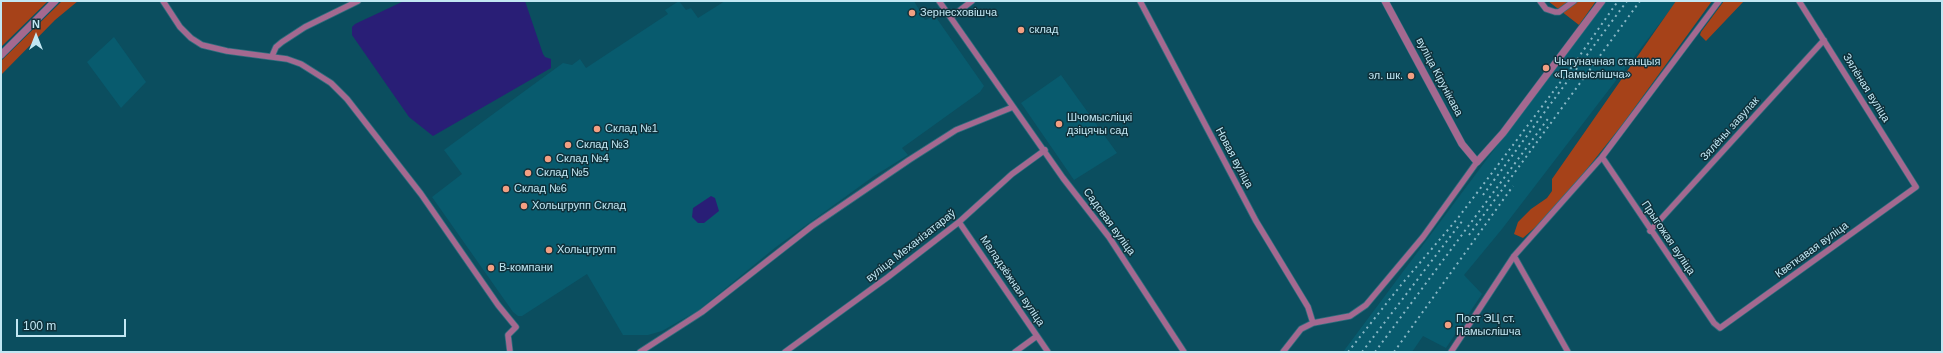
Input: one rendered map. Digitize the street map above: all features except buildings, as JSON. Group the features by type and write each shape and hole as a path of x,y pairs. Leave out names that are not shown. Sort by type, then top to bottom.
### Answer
{"street":[{"path":"1,55 55,1"},
{"path":"163,1 180,28 190,38 202,45 227,51 272,56 301,64 317,72 347,99 368,124 421,194 498,305 516,326 508,335 510,352"},
{"path":"272,56 276,47 288,38 336,11 358,1"},
{"name":"Садовая вуліца","path":"939,1 1045,150 1063,178 1109,237 1184,352"},
{"path":"950,17 972,1"},
{"name":"Новая вуліца","path":"1140,1 1256,221 1308,307 1313,323"},
{"name":"вуліца Кірунікава","path":"1385,1 1462,144 1477,162"},
{"path":"1540,1 1546,9 1555,12 1559,12 1574,1"},
{"path":"1283,352 1301,329 1313,323 1350,316 1366,305 1423,237 1477,162 1503,133 1601,1"},
{"path":"1451,352 1514,256 1602,157 1719,1"},
{"name":"Зялёная вуліца","path":"1799,1 1916,187"},
{"name":"Зялёны завулак","path":"1650,231 1824,40"},
{"path":"640,352 702,312 812,226 909,160 956,130 1013,107"},
{"name":"вуліца Механізатараў","path":"786,352 888,277 959,222 1012,174 1045,150"},
{"name":"Прыгожая вуліца","path":"1602,157 1650,231 1714,323 1720,328"},
{"name":"Кветкавая вуліца","path":"1720,328 1916,187"},
{"name":"Маладзёжная вуліца","path":"959,222 1048,352"},
{"path":"1514,256 1568,352"},
{"path":"1015,352 1037,336"}],"shaded area":[{"path":"1,1 48,1 1,47"},
{"path":"62,1 78,1 55,20 1,75 1,61"},
{"path":"404,1 525,1 543,54 545,57 551,59 551,68 433,136 409,117 352,35 352,27 355,24"},
{"path":"679,1 686,10 691,8 698,18 725,1 914,1 925,20 935,16 984,86 980,92 902,148 908,155 874,176 776,247 699,310 662,331 648,335 623,335 587,274 522,316 518,316 513,312 432,197 462,174 444,150 563,63 572,65 580,59 586,68 668,14 665,10"},
{"path":"1548,1 1596,1 1579,25"},
{"path":"1605,1 1677,1 1502,229 1464,275 1482,294 1446,348 1423,336 1412,352 1343,352"},
{"path":"1676,1 1712,1 1622,125 1579,179 1539,224 1523,238 1514,234 1518,222 1531,209 1547,198 1552,191 1552,179"},
{"path":"1724,1 1744,1 1706,41 1700,35 1701,32"},
{"path":"114,37 146,82 121,108 87,62"},
{"path":"1061,75 1117,153 1074,180 1021,103"},
{"path":"711,196 715,198 719,211 704,223 698,223 692,217 693,208"}],"railway":[{"path":"1348,352 1401,285 1458,218 1571,68 1618,1"},
{"path":"1483,195 1627,1"},
{"path":"1469,235 1640,1"},
{"path":"1375,352 1550,116"},
{"path":"1394,352 1513,186"},
{"path":"1362,352 1463,220"}],"place":[{"name":"Зернесховішча","path":"912,13"},
{"name":"склад","path":"1021,30"},
{"name":"Чыгуначная станцыя «Памыслішча»","path":"1546,68"},
{"name":"эл. шк.","path":"1411,76"},
{"name":"Шчомысліцкі дзіцячы сад","path":"1059,124"},
{"name":"Склад №1","path":"597,129"},
{"name":"Склад №3","path":"568,145"},
{"name":"Склад №4","path":"548,159"},
{"name":"Склад №5","path":"528,173"},
{"name":"Склад №6","path":"506,189"},
{"name":"Хольцгрупп Склад","path":"524,206"},
{"name":"Хольцгрупп","path":"549,250"},
{"name":"В-компани","path":"491,268"},
{"name":"Пост ЭЦ ст. Памыслішча","path":"1448,325"}]}
